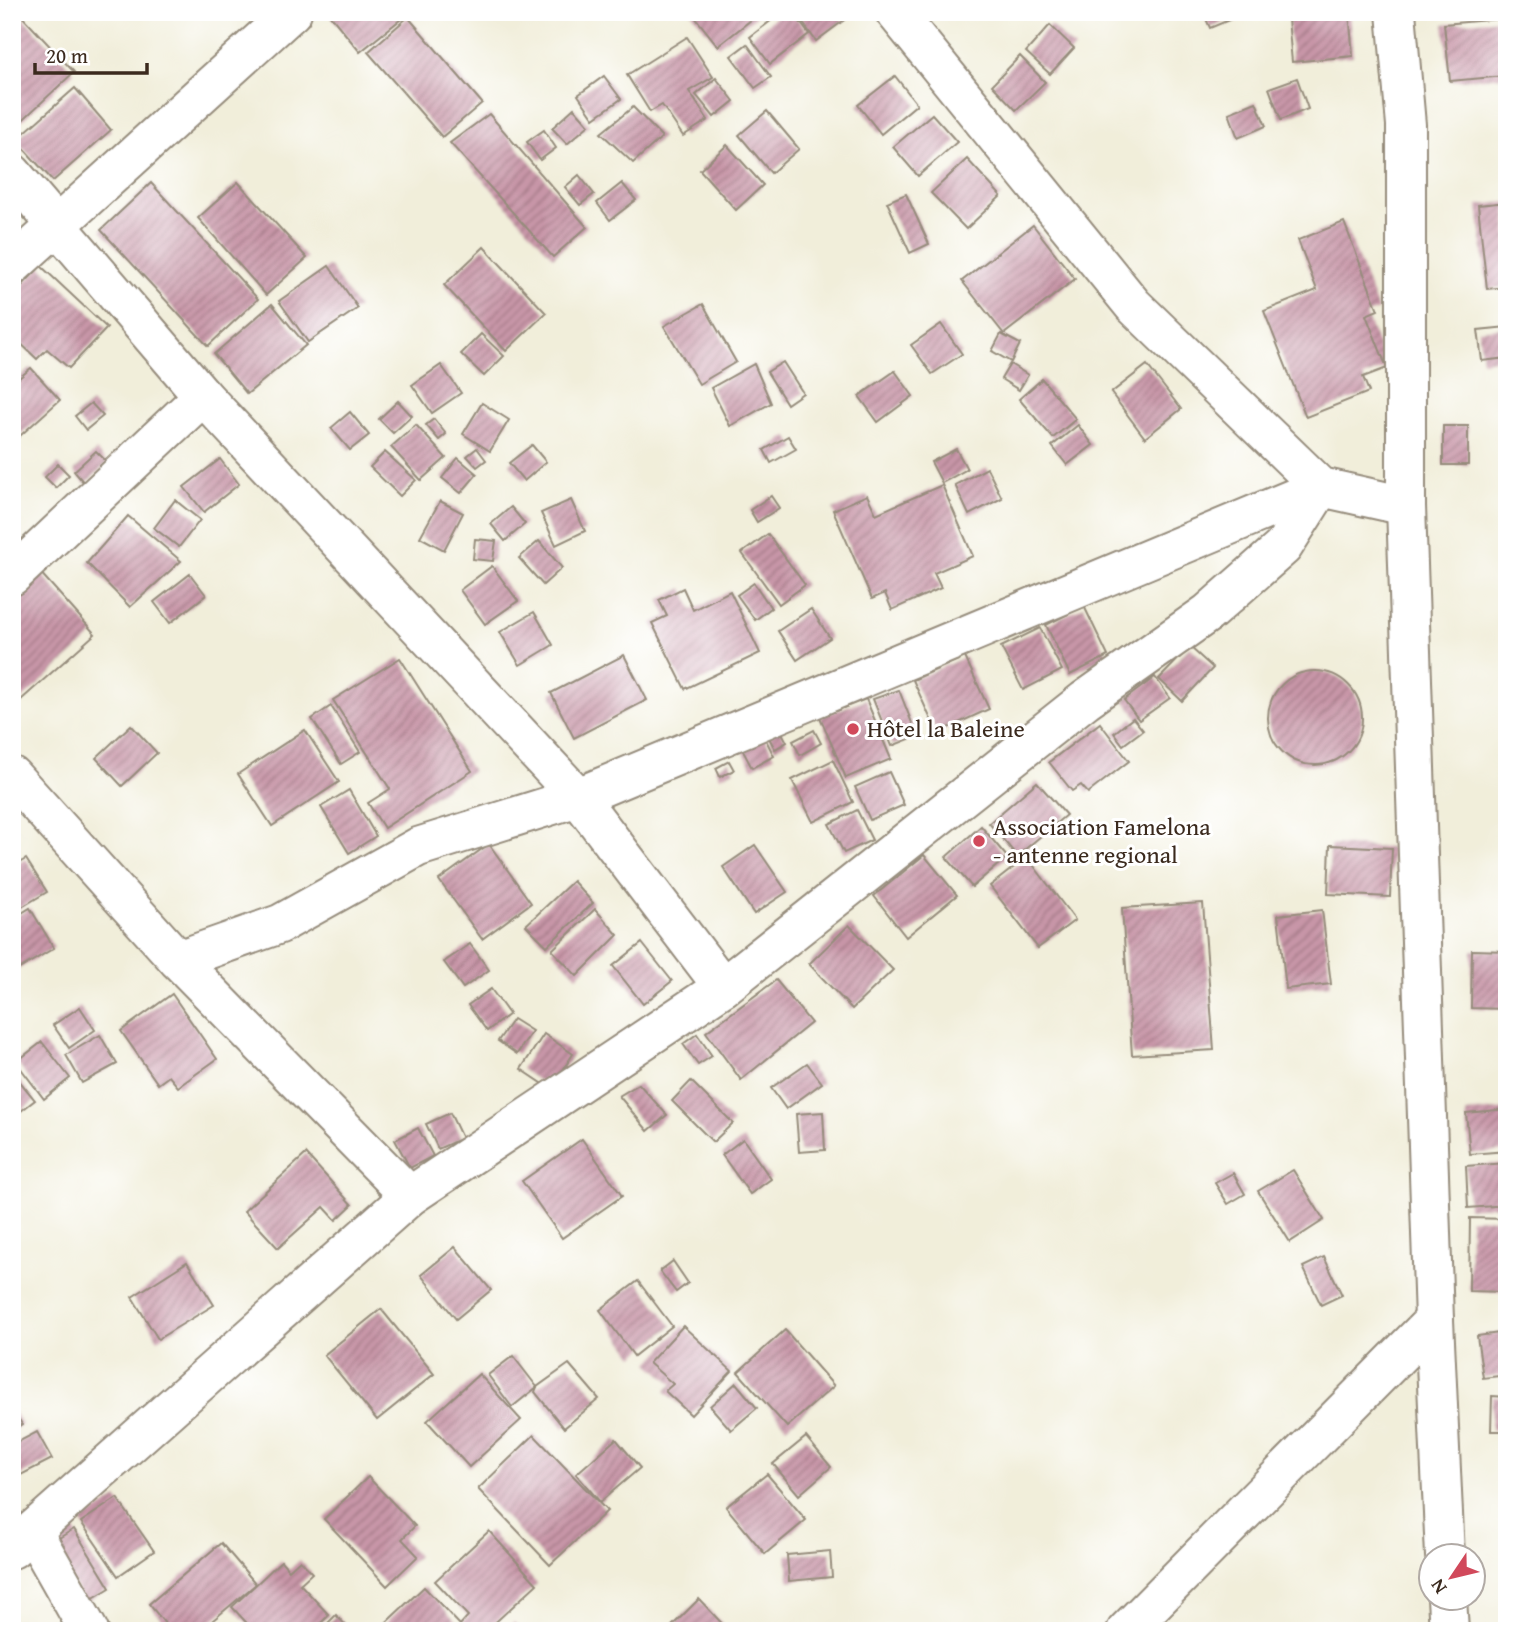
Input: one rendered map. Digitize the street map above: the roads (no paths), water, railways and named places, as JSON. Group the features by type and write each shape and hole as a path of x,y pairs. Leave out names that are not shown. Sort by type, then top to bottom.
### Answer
{"street":[{"path":"12,266 292,12"},
{"path":"895,12 1133,305 1321,487 1406,506"},
{"path":"1396,12 1406,125 1406,506 1434,1320 1445,1542"},
{"path":"12,173 203,396 578,797 723,987"},
{"path":"12,576 203,396"},
{"path":"178,960 280,924 418,847 578,797 1321,487"},
{"path":"89,1631 22,1541 410,1196 723,987 1086,700 1208,613 1283,547 1321,487"},
{"path":"12,776 178,960 410,1196"},
{"path":"1126,1631 1434,1320"},
{"path":"1448,1612 1449,1631"}],"place":[{"name":"Hôtel la Baleine","path":"853,729"},
{"name":"Association Famelona - antenne regional","path":"979,841"}]}
